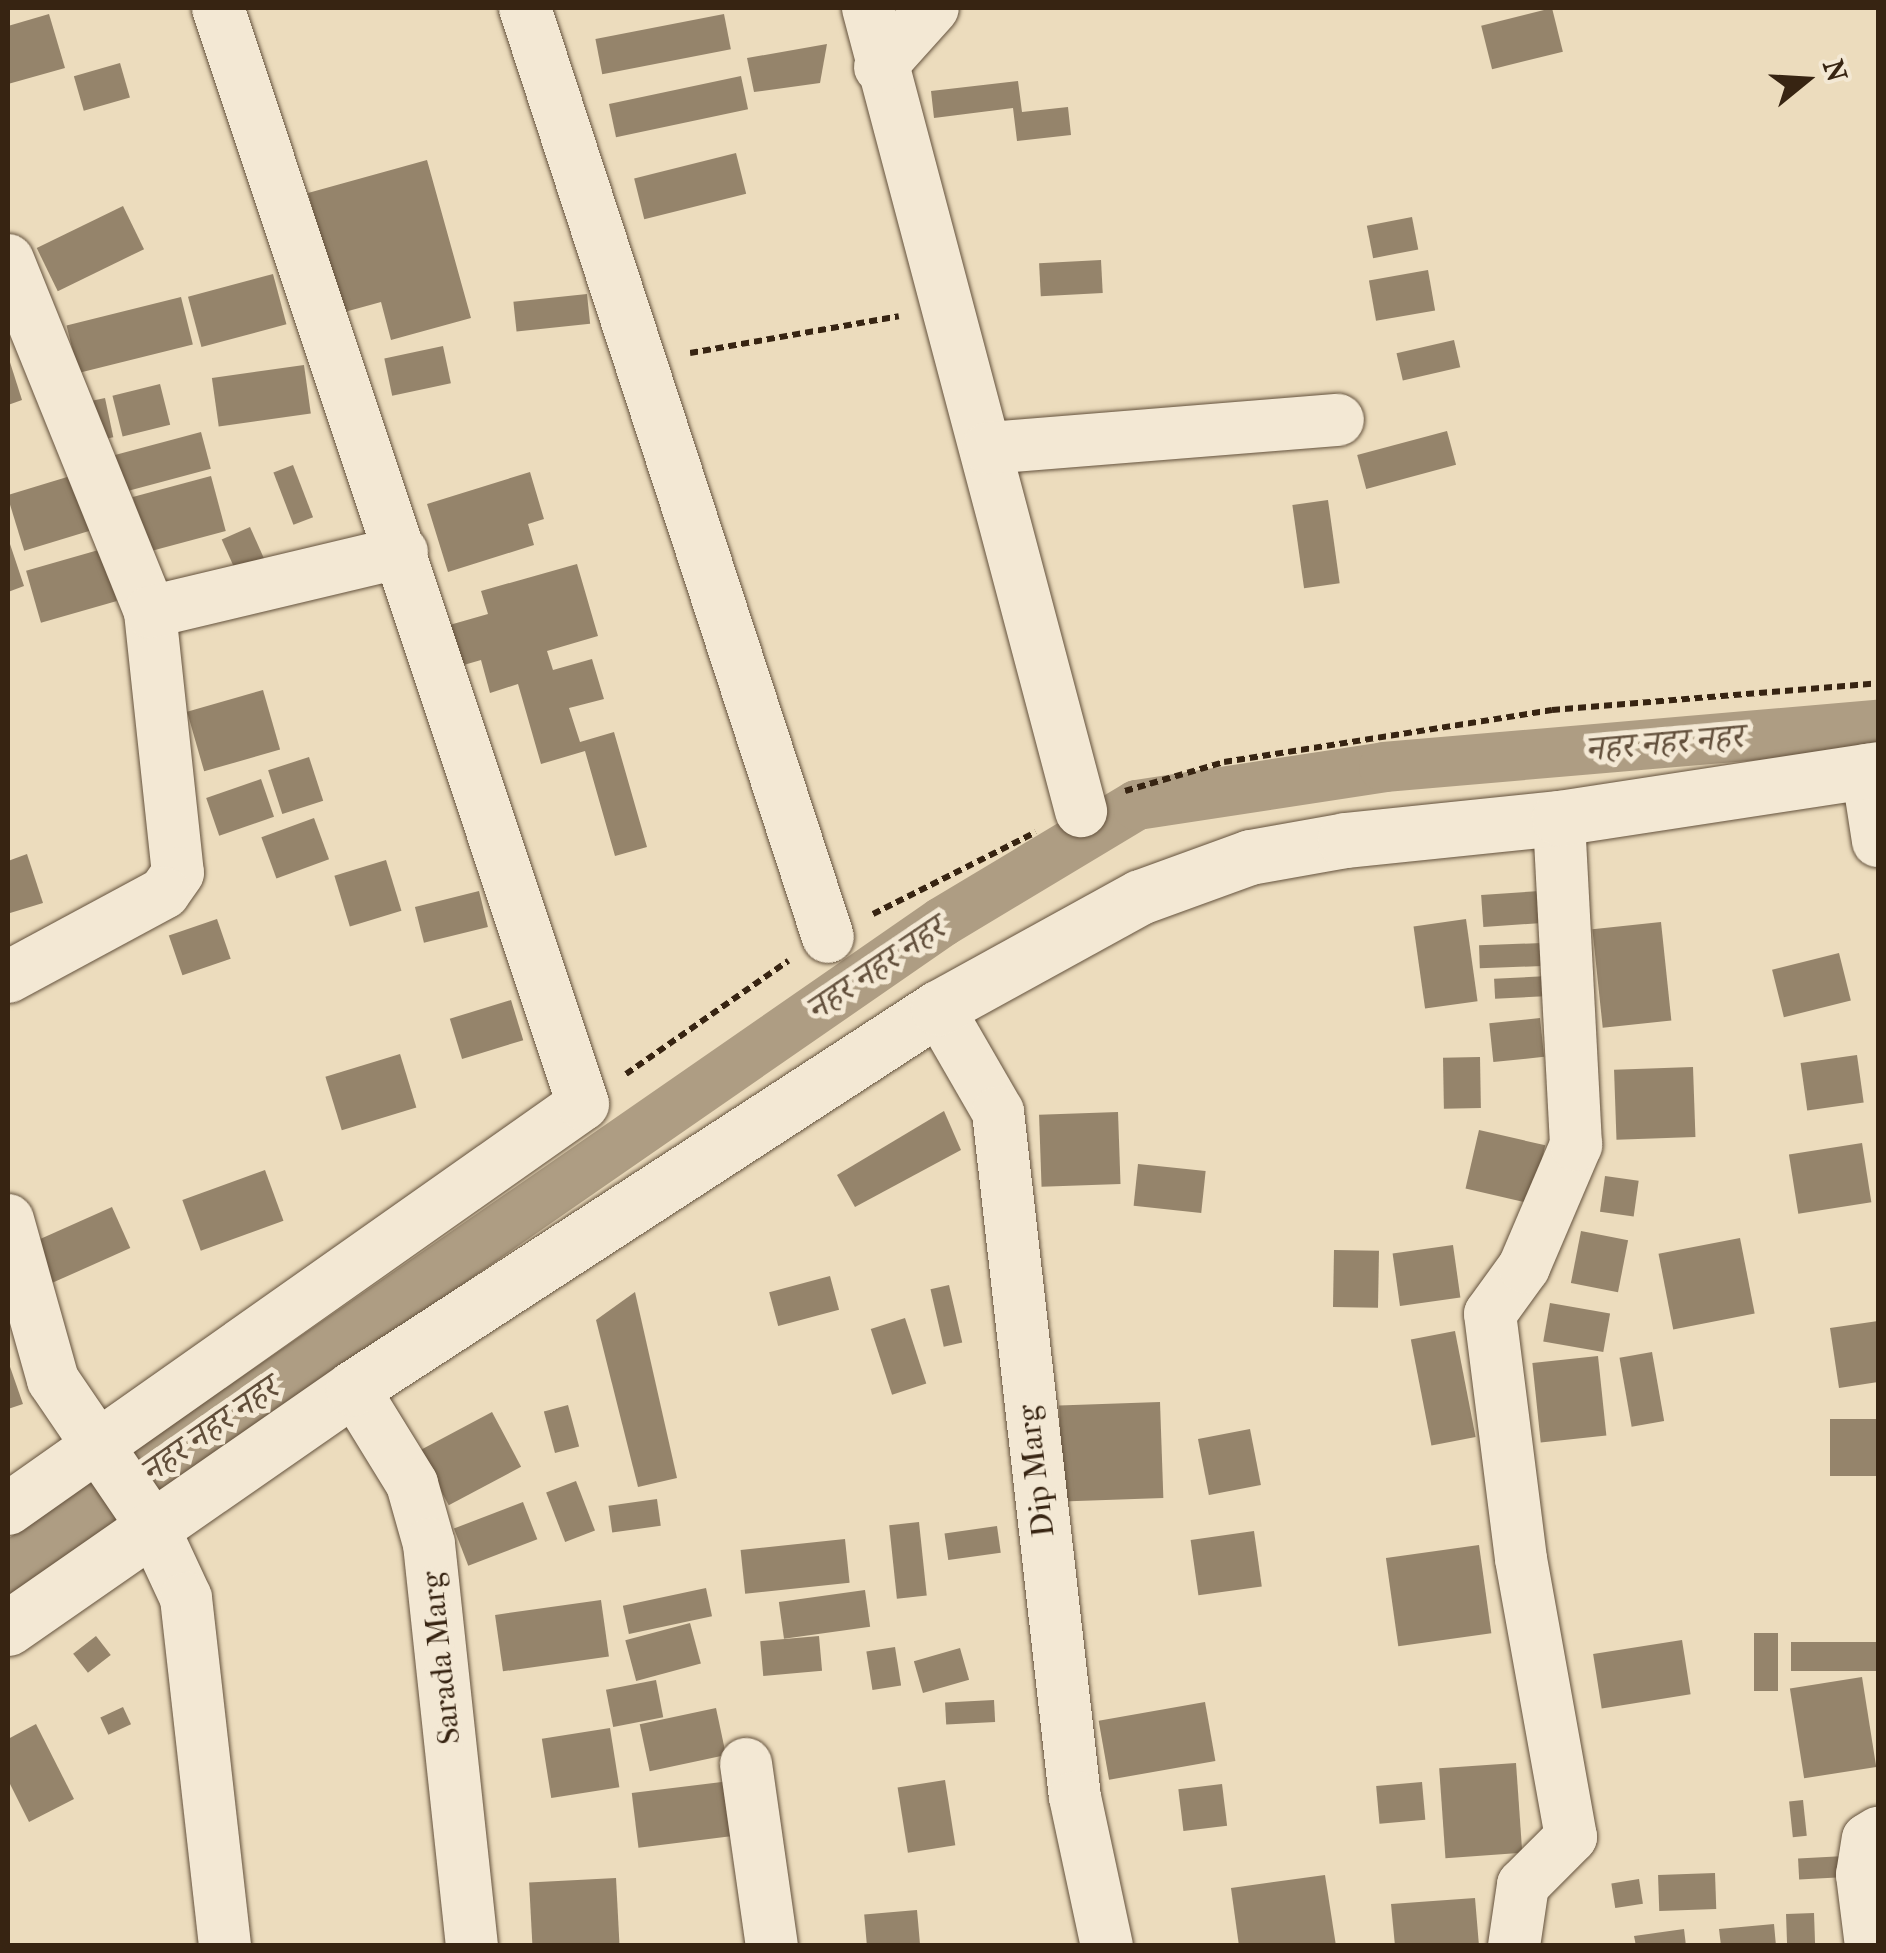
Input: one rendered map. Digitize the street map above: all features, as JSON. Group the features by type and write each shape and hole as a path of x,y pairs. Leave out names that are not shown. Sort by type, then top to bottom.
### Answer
{"main road":[{"path":"8,1628 147,1519 938,1008 1140,897 1250,857 1559,818 1872,769"}],"street":[{"path":"8,1509 102,1453 583,1104 218,8"},
{"path":"525,8 644,361 828,937"},
{"path":"868,8 880,66 952,306 1082,811"},
{"path":"880,66 933,8"},
{"path":"8,260 150,612 178,872 164,894 8,977"},
{"path":"988,448 1338,420"},
{"path":"150,612 402,552"},
{"path":"1872,769 1878,840"},
{"path":"1514,1946 1523,1886 1572,1837 1521,1559 1490,1314 1524,1268 1576,1145 1559,818"},
{"name":"Dip Marg","path":"938,1008 998,1112 1076,1796 1107,1946"},
{"path":"8,1220 53,1380 147,1519 186,1598 225,1946"},
{"name":"Sarada Marg","path":"354,1388 412,1484 428,1544 472,1946"},
{"path":"746,1764 772,1946"},
{"path":"1871,1946 1862,1875 1868,1839 1878,1833"}],"path":[{"path":"644,361 952,306"}],"building":[{"path":"1552,8 1563,52 1492,69 1481,26"},
{"path":"49,14 65,68 8,84 8,26"},
{"path":"724,14 731,49 602,74 595,39"},
{"path":"827,44 820,83 754,92 747,58"},
{"path":"120,63 130,98 84,111 74,76"},
{"path":"741,76 748,109 616,137 609,104"},
{"path":"1018,81 1022,112 1068,107 1071,135 1017,141 1013,108 934,118 931,91"},
{"path":"736,153 746,194 644,219 634,178"},
{"path":"427,160 471,318 391,340 381,302 341,313 308,193"},
{"path":"123,206 144,249 58,291 37,248"},
{"path":"1412,217 1418,249 1373,258 1367,226"},
{"path":"1101,260 1103,293 1041,296 1039,263"},
{"path":"1428,270 1435,310 1376,321 1369,280"},
{"path":"273,274 286,324 201,347 188,297"},
{"path":"587,294 590,324 517,332 513,302"},
{"path":"181,297 193,345 78,373 67,326"},
{"path":"1454,340 1460,367 1403,381 1397,353"},
{"path":"443,346 451,383 392,396 384,358"},
{"path":"8,356 22,400 8,405"},
{"path":"304,365 311,414 219,426 212,378"},
{"path":"160,384 170,425 123,437 112,396"},
{"path":"105,398 113,437 90,442 82,403"},
{"path":"1447,431 1456,465 1366,489 1357,455"},
{"path":"201,432 211,469 124,492 114,455"},
{"path":"293,465 313,517 293,525 273,473"},
{"path":"530,472 544,519 528,524 534,545 448,572 427,504"},
{"path":"77,474 94,529 24,551 8,495"},
{"path":"211,476 226,531 148,552 133,497"},
{"path":"1328,500 1340,583 1304,588 1292,505"},
{"path":"250,527 269,570 241,583 222,540"},
{"path":"8,538 24,586 8,592"},
{"path":"102,549 117,601 41,623 26,571"},
{"path":"577,564 598,636 547,651 553,670 592,659 604,699 569,708 580,742 614,732 647,847 615,856 585,751 541,764 518,684 490,693 481,660 450,669 439,628 488,614 481,591"},
{"path":"263,690 280,750 204,771 187,712"},
{"path":"309,757 323,801 282,814 268,770"},
{"path":"261,779 274,817 219,836 206,798"},
{"path":"314,818 329,859 276,878 261,837"},
{"path":"27,854 43,903 10,913 8,861"},
{"path":"386,860 401,911 350,926 334,876"},
{"path":"479,891 488,927 424,943 415,907"},
{"path":"1540,891 1542,923 1483,927 1481,895"},
{"path":"217,919 231,959 182,975 169,936"},
{"path":"1466,919 1478,1001 1425,1009 1414,926"},
{"path":"1661,922 1671,1020 1603,1028 1592,929"},
{"path":"1542,943 1543,966 1480,968 1479,945"},
{"path":"1839,953 1851,1001 1784,1017 1772,970"},
{"path":"1548,976 1549,996 1495,999 1494,979"},
{"path":"511,1000 523,1040 462,1059 450,1019"},
{"path":"1540,1018 1544,1057 1493,1062 1489,1023"},
{"path":"400,1054 416,1108 342,1130 325,1077"},
{"path":"1857,1055 1864,1103 1807,1110 1801,1063"},
{"path":"1480,1057 1481,1108 1444,1109 1443,1058"},
{"path":"1693,1067 1695,1137 1616,1140 1614,1070"},
{"path":"944,1111 961,1150 855,1207 837,1175"},
{"path":"1118,1112 1121,1184 1042,1187 1039,1115"},
{"path":"1479,1130 1545,1145 1532,1204 1466,1188"},
{"path":"1862,1143 1871,1202 1798,1214 1789,1155"},
{"path":"1138,1164 1206,1171 1201,1213 1134,1206"},
{"path":"265,1170 283,1221 201,1251 182,1200"},
{"path":"1605,1176 1639,1181 1634,1216 1600,1212"},
{"path":"112,1207 130,1248 42,1288 23,1246"},
{"path":"1581,1231 1628,1240 1618,1292 1571,1283"},
{"path":"1740,1238 1755,1314 1673,1329 1659,1254"},
{"path":"1453,1245 1460,1297 1400,1306 1393,1253"},
{"path":"1334,1250 1379,1251 1378,1308 1333,1307"},
{"path":"830,1276 839,1310 778,1326 769,1292"},
{"path":"949,1285 962,1342 944,1347 930,1289"},
{"path":"635,1292 677,1478 638,1487 596,1320"},
{"path":"1550,1303 1610,1314 1603,1352 1543,1341"},
{"path":"905,1318 926,1384 892,1395 871,1329"},
{"path":"1878,1321 1878,1382 1839,1388 1830,1328"},
{"path":"1455,1331 1476,1437 1431,1446 1411,1340"},
{"path":"1652,1352 1664,1421 1632,1427 1620,1358"},
{"path":"1598,1356 1606,1436 1541,1442 1532,1363"},
{"path":"8,1361 23,1404 8,1409"},
{"path":"1160,1402 1163,1498 1062,1501 1059,1406"},
{"path":"568,1405 579,1447 555,1453 544,1411"},
{"path":"492,1412 521,1467 449,1505 420,1450"},
{"path":"1830,1419 1878,1419 1878,1476 1830,1476"},
{"path":"1250,1429 1261,1485 1209,1495 1198,1439"},
{"path":"576,1481 595,1530 565,1542 546,1492"},
{"path":"657,1499 661,1526 612,1533 608,1506"},
{"path":"523,1502 537,1539 468,1566 454,1529"},
{"path":"919,1522 927,1596 897,1599 889,1525"},
{"path":"997,1526 1001,1553 948,1560 945,1533"},
{"path":"1254,1531 1262,1586 1198,1595 1191,1540"},
{"path":"845,1539 850,1583 745,1594 741,1550"},
{"path":"1479,1545 1491,1633 1398,1646 1386,1558"},
{"path":"706,1588 712,1616 629,1634 623,1606"},
{"path":"865,1590 870,1627 784,1639 779,1602"},
{"path":"601,1600 609,1656 503,1671 495,1615"},
{"path":"690,1623 701,1664 636,1681 625,1640"},
{"path":"1754,1633 1778,1633 1778,1691 1754,1691"},
{"path":"96,1636 111,1655 88,1673 73,1654"},
{"path":"819,1636 822,1671 763,1676 760,1641"},
{"path":"1682,1640 1691,1694 1602,1708 1593,1654"},
{"path":"1791,1642 1878,1642 1878,1671 1791,1671"},
{"path":"895,1647 901,1686 872,1690 866,1652"},
{"path":"960,1648 969,1680 923,1693 914,1661"},
{"path":"1862,1677 1876,1767 1804,1778 1790,1688"},
{"path":"656,1680 663,1717 613,1727 606,1690"},
{"path":"994,1700 995,1722 946,1725 945,1703"},
{"path":"1205,1702 1215,1761 1109,1780 1099,1721"},
{"path":"123,1707 131,1724 108,1735 100,1718"},
{"path":"716,1708 726,1755 650,1771 640,1724"},
{"path":"36,1724 74,1799 29,1822 8,1780 8,1739"},
{"path":"610,1728 619,1787 551,1798 542,1739"},
{"path":"1516,1763 1522,1853 1445,1858 1439,1768"},
{"path":"945,1780 955,1845 908,1853 898,1788"},
{"path":"730,1781 737,1836 638,1848 632,1793"},
{"path":"1422,1782 1425,1820 1379,1824 1376,1786"},
{"path":"1222,1784 1227,1826 1183,1831 1178,1789"},
{"path":"1803,1800 1807,1836 1793,1837 1789,1801"},
{"path":"1845,1856 1846,1877 1799,1879 1798,1858"},
{"path":"1715,1873 1716,1909 1659,1911 1658,1875"},
{"path":"1325,1875 1336,1946 1239,1946 1231,1888"},
{"path":"616,1878 620,1946 532,1946 529,1883"},
{"path":"1639,1879 1643,1904 1615,1908 1611,1883"},
{"path":"1475,1898 1479,1946 1395,1946 1391,1904"},
{"path":"917,1910 920,1946 867,1946 864,1915"},
{"path":"1814,1913 1815,1946 1787,1946 1786,1914"},
{"path":"1774,1924 1776,1946 1721,1946 1719,1929"},
{"path":"1684,1929 1686,1946 1636,1946 1634,1936"}],"waterway":[{"name":"नहर नहर नहर","path":"8,1569 942,922 1137,805 1384,767 1878,725"}]}
